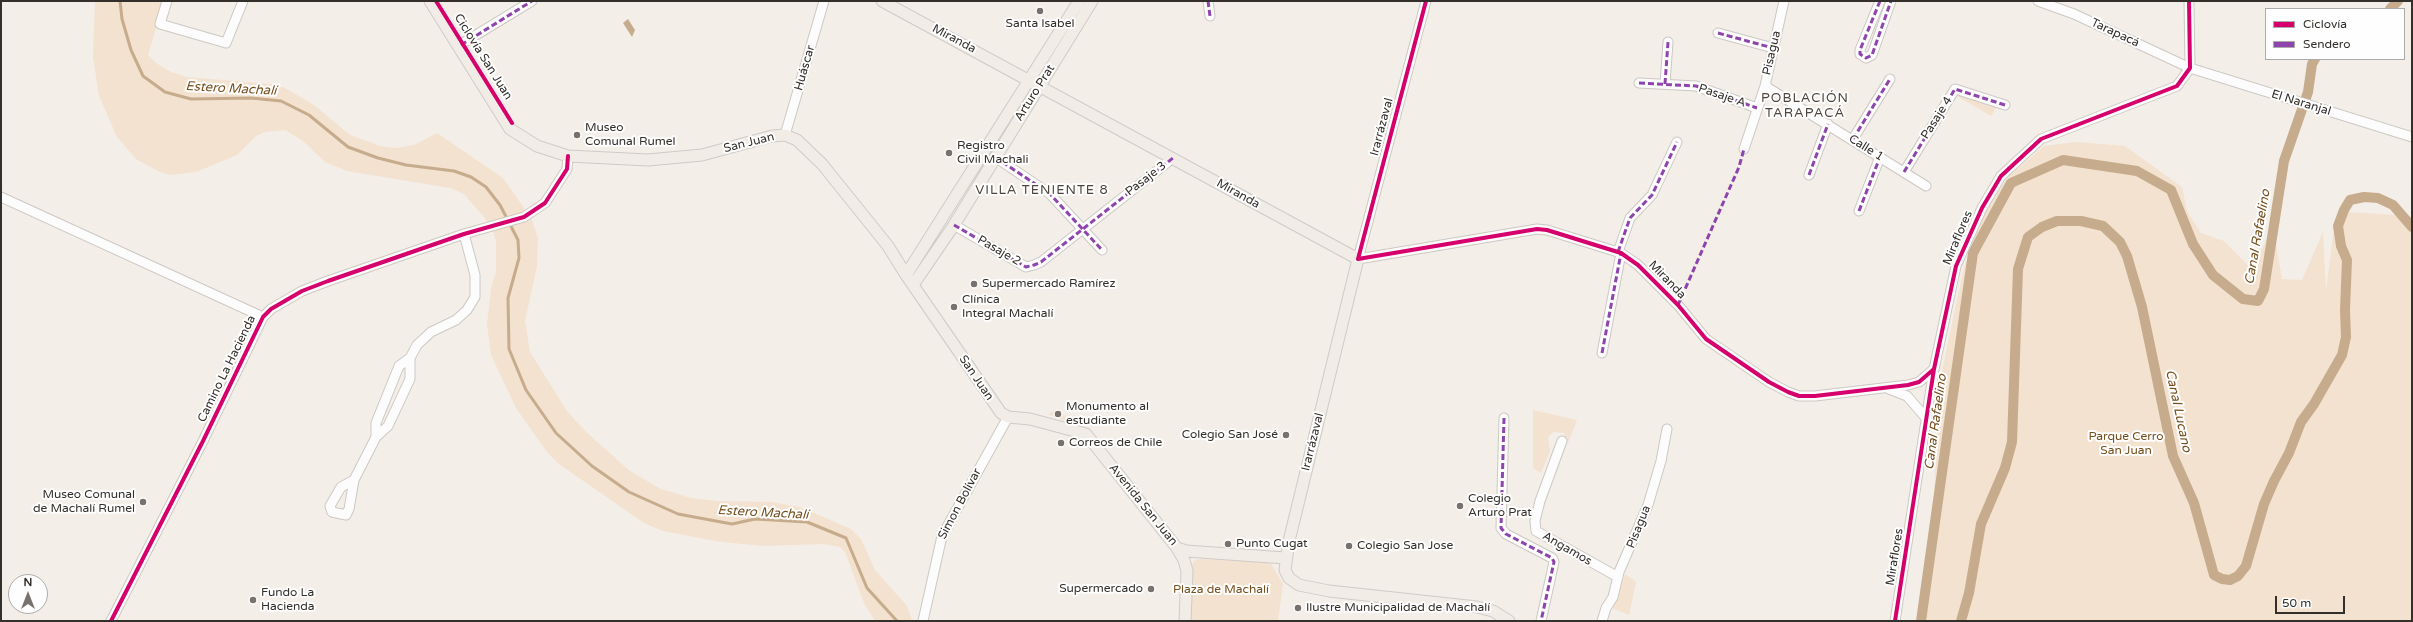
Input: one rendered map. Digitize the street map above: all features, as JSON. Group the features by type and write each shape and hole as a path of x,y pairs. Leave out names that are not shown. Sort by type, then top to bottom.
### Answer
{"main road":[{"name":"San Juan","path":"430,1 510,129 537,146 568,156 648,160 694,156 768,137 785,135 797,140 822,164 888,246 906,276 997,408 1008,417"},
{"name":"Miranda","path":"882,1 1035,82 1358,259"},
{"name":"Arturo Prat","path":"913,285 954,225 995,157 1079,1"},
{"name":"Arturo Prat","path":"906,276 1035,82 1092,1"},
{"name":"Irarrázaval","path":"1285,558 1358,259"},
{"name":"Avenida San Juan","path":"1008,417 1030,419 1086,434 1177,548 1186,551 1285,558"},
{"path":"1177,548 1184,560 1187,571 1185,621"},
{"path":"1285,558 1284,570 1289,578 1299,585 1329,591 1477,607 1492,611 1509,621"}],"street":[{"path":"167,1 160,24 226,43 243,1"},
{"path":"458,46 532,1"},
{"name":"Huáscar","path":"785,135 824,1"},
{"path":"1208,1 1210,16"},
{"name":"Irarrázaval","path":"1358,259 1426,1"},
{"name":"Pisagua","path":"1744,149 1765,86 1784,1"},
{"path":"1880,1 1860,50 1861,56 1866,58 1872,55 1891,1"},
{"name":"Tarapacá","path":"2038,1 2074,14 2190,68"},
{"path":"2189,1 2190,68"},
{"path":"1718,33 1773,48"},
{"path":"1665,84 1668,42"},
{"name":"El Naranjal","path":"2190,68 2412,137"},
{"name":"Miraflores","path":"1895,621 1934,369 1956,266 1982,208 2001,176 2041,139 2177,86 2190,68"},
{"path":"1852,140 1890,79"},
{"name":"Pasaje A","path":"1639,83 1696,86 1757,108"},
{"name":"Calle 1","path":"1765,86 1926,186"},
{"name":"Pasaje 4","path":"1904,172 1955,89 2005,105"},
{"path":"1809,175 1828,124"},
{"path":"1602,353 1619,253 1630,218 1652,195 1677,142"},
{"name":"Camino La Hacienda","path":"111,621 203,442 263,317 271,309 302,291 464,234 524,217 545,203 567,168 568,156"},
{"path":"995,157 1050,194 1102,250"},
{"path":"1859,211 1880,157"},
{"name":"Pasaje 3","path":"1082,229 1173,158"},
{"path":"1,197 263,317"},
{"name":"Pasaje 2","path":"954,225 1026,267 1041,262 1082,229"},
{"name":"Miranda","path":"1358,259 1536,229 1556,232 1619,253 1638,265 1678,305 1706,339 1778,387 1799,396 1815,396 1908,385 1919,382 1934,369"},
{"path":"376,436 376,423 399,366 410,358 417,345 431,332 456,320 467,310 475,297 475,275 464,234"},
{"path":"354,480 376,436 388,426 410,379 410,358"},
{"name":"Miranda","path":"1883,387 1907,396 1926,418"},
{"name":"Simon Bolívar","path":"923,621 942,536 1008,417"},
{"path":"1504,418 1501,528 1506,534 1552,558 1554,562 1541,621"},
{"name":"Pisagua","path":"1602,621 1655,486 1667,429"},
{"name":"Angamos","path":"1562,441 1540,501 1535,521 1536,531 1618,578"}],"green space":[{"path":"95,1 164,1 148,55 156,63 171,72 186,77 272,84 285,88 314,105 350,135 380,146 396,148 414,145 437,133 503,178 531,218 538,238 537,266 525,321 530,352 567,411 586,432 630,471 661,489 691,498 718,501 771,502 800,507 851,529 861,539 875,570 907,606 912,621 875,621 864,603 845,552 840,547 823,544 764,546 715,541 663,531 644,523 559,464 547,452 516,408 491,355 487,324 491,289 496,271 496,241 493,231 484,217 464,194 450,188 347,171 325,162 303,141 285,130 265,132 256,136 237,155 196,172 170,175 158,171 136,159 117,137 99,96 93,57"},
{"path":"1958,93 1997,106 1991,116 1957,96"},
{"name":"Parque Cerro San Juan","path":"2076,142 2125,146 2182,187 2187,211 2201,233 2224,241 2252,269 2273,226 2282,279 2302,280 2323,232 2326,291 2333,235 2346,212 2412,216 2412,621 1921,621 1931,553 1940,380 1964,267 1985,212 2007,178 2044,146"},
{"path":"1059,408 1070,423 1048,414"},
{"path":"1533,410 1577,420 1568,443 1564,433 1553,432 1548,437 1550,451 1541,473 1533,468"},
{"name":"Plaza de Machalí","path":"1199,559 1270,562 1283,584 1278,621 1189,621 1190,569 1194,561"},
{"path":"1625,574 1636,582 1629,615 1612,608 1617,601"}],"shaded area":[{"path":"628,19 635,30 632,37 623,23"}],"waterway":[{"name":"Estero Machalí","path":"120,1 122,19 131,50 143,76 165,92 191,99 251,98 281,101 309,115 348,147 378,158 406,165 454,171 471,177 486,187 500,205 518,240 519,258 508,298 509,349 526,390 556,433 592,466 629,492 678,514 732,524 755,519 807,522 846,538 867,588 897,621"},
{"name":"Canal Rafaelino","path":"2391,8 2398,1"},
{"name":"Canal Rafaelino","path":"1921,621 1973,253 2011,183 2063,160 2137,171 2171,190 2193,244 2213,275 2243,299 2258,301 2264,289 2284,161 2308,92 2312,64 2314,60"},
{"name":"Canal Lucano","path":"1961,621 1969,593 1981,524 2005,468 2012,442 2018,269 2028,237 2042,227 2057,221 2081,221 2103,226 2120,242 2127,256 2142,307 2173,456 2194,503 2214,575 2222,579 2230,580 2238,576 2246,566 2264,504 2274,481 2289,453 2301,422 2314,404 2342,355 2346,337 2345,310 2347,260 2341,246 2338,226 2344,210 2350,200 2364,197 2378,198 2393,205 2412,227"}],"marked path":[{"path":"461,45 532,1"},
{"path":"1208,1 1210,16"},
{"path":"1880,1 1860,50 1860,54 1866,58 1872,55 1891,1"},
{"path":"1718,33 1773,48"},
{"path":"1665,84 1668,42"},
{"path":"1853,139 1890,79"},
{"path":"1639,83 1696,86 1757,108"},
{"path":"1904,172 1955,89 2005,105"},
{"path":"1809,175 1828,124"},
{"path":"1618,252 1630,218 1652,195 1677,142"},
{"path":"1678,305 1739,167 1744,149"},
{"path":"995,157 1050,194 1102,250"},
{"path":"1859,211 1880,157"},
{"path":"954,225 1026,267 1034,265 1041,262 1173,158"},
{"path":"1602,353 1621,253"},
{"path":"1504,418 1501,528 1506,534 1552,558 1554,562 1541,621"}],"cycle path":[{"name":"Ciclovía San Juan","path":"436,1 512,123"},
{"path":"1426,1 1358,259 1537,229 1547,230 1621,253 1638,265 1678,305 1706,339 1769,382 1799,396 1815,396 1908,385 1919,382 1934,369"},
{"path":"1895,621 1934,369 1956,266 1982,208 2001,176 2041,139 2177,86 2190,68 2189,1"},
{"path":"111,621 203,441 263,317 271,309 302,291 328,281 464,234 524,217 545,203 567,169 568,156"}],"place":[{"name":"Santa Isabel","path":"1040,11"},
{"name":"Museo Comunal Rumel","path":"577,135"},
{"name":"Registro Civil Machali","path":"949,153"},
{"name":"Supermercado Ramírez","path":"974,284"},
{"name":"Clínica Integral Machalí","path":"954,307"},
{"name":"Monumento al estudiante","path":"1058,414"},
{"name":"Colegio San José","path":"1286,435"},
{"name":"Correos de Chile","path":"1061,443"},
{"name":"Museo Comunal de Machalí Rumel","path":"143,502"},
{"name":"Colegio Arturo Prat","path":"1460,506"},
{"name":"Punto Cugat","path":"1228,544"},
{"name":"Colegio San Jose","path":"1349,546"},
{"name":"Supermercado","path":"1151,589"},
{"name":"Fundo La Hacienda","path":"253,600"},
{"name":"Ilustre Municipalidad de Machalí","path":"1298,608"}],"district":[{"name":"POBLACIÓN TARAPACÁ","path":"1805,106"},
{"name":"VILLA TENIENTE 8","path":"1042,191"}]}
